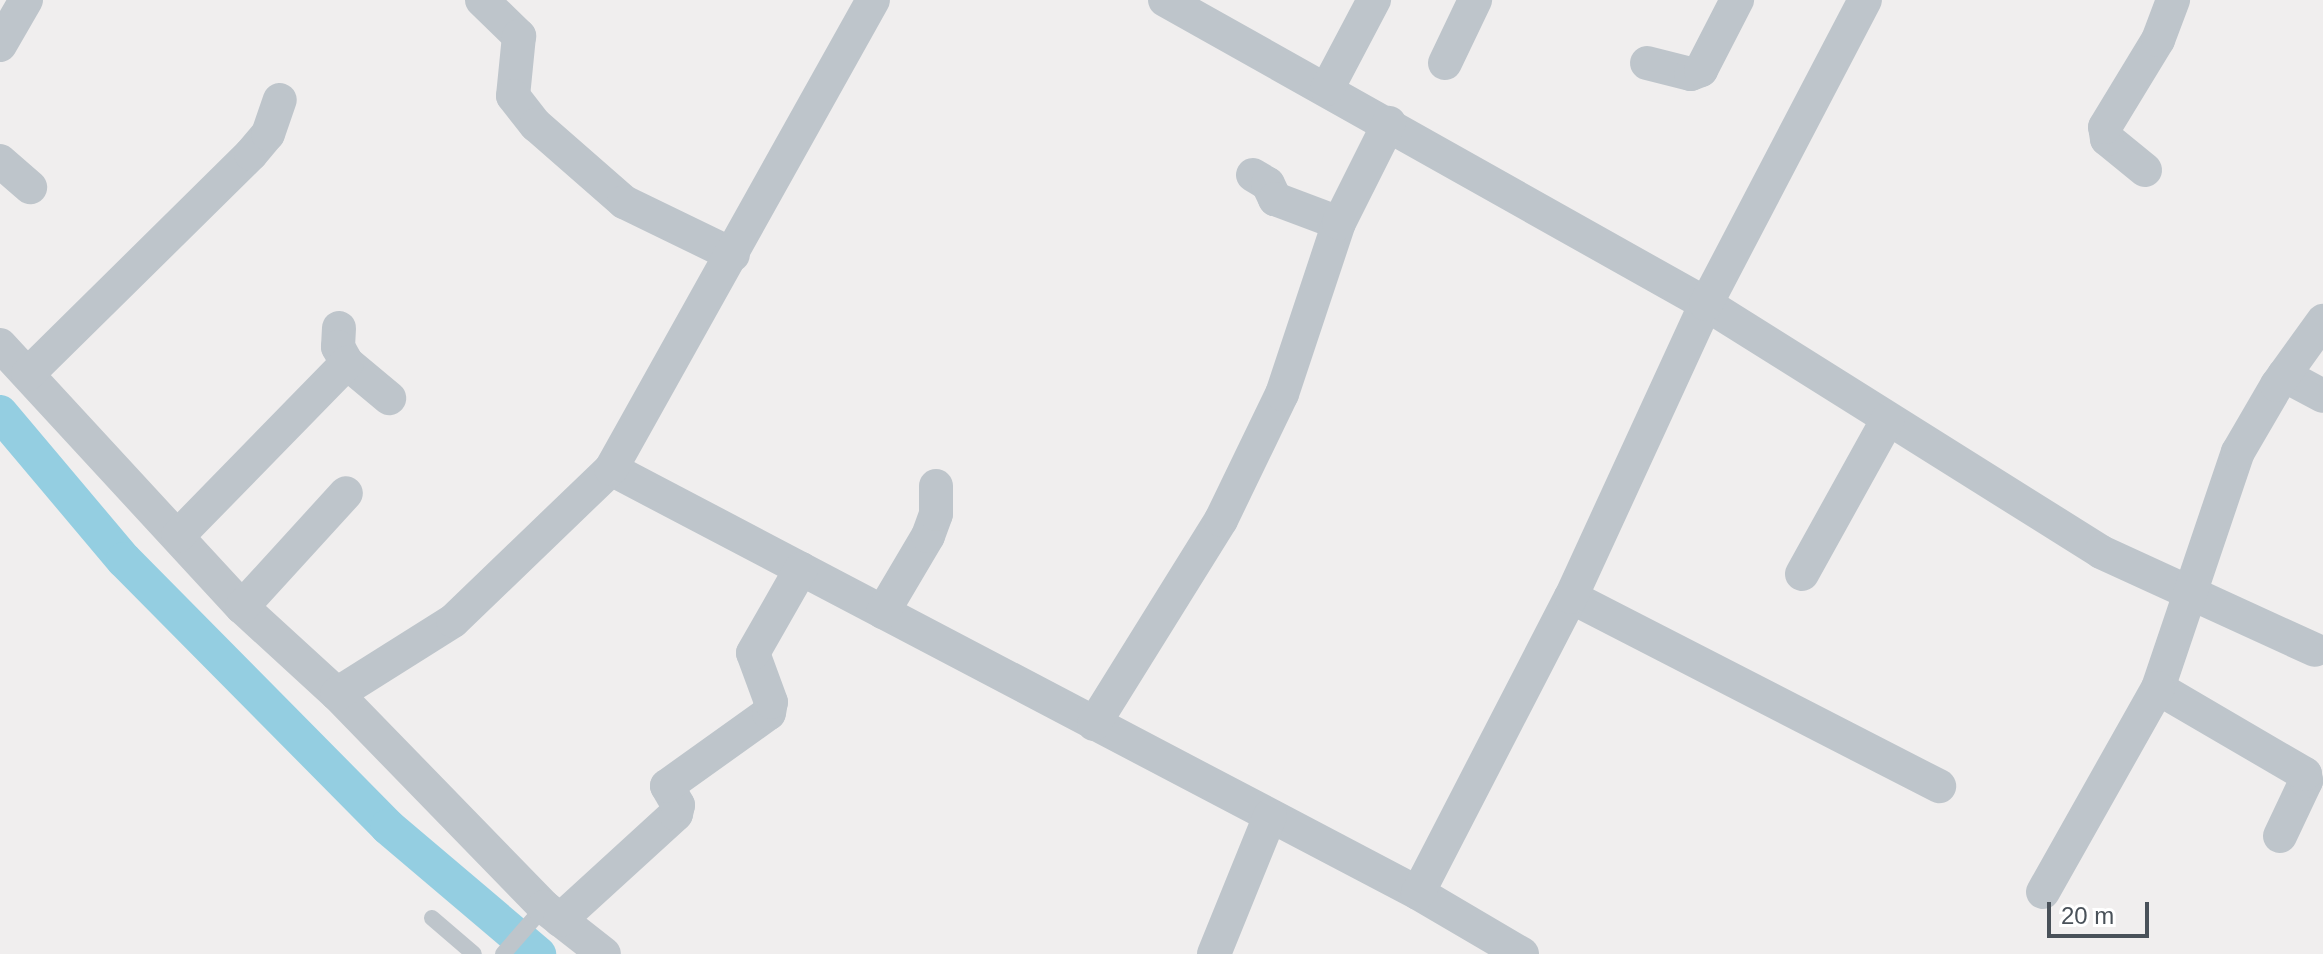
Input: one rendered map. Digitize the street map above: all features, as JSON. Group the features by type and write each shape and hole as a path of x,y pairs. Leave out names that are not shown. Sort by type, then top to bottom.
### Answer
{"street":[{"path":"0,45 26,0"},
{"path":"482,0 519,36 513,96 536,125 603,188 733,255"},
{"path":"337,694 453,621 611,469 873,0"},
{"path":"1165,0 1389,123 1706,304 2101,552 2315,650"},
{"path":"1327,89 1374,0"},
{"path":"1445,63 1475,0"},
{"path":"1647,63 1691,74 1701,70 1737,0"},
{"path":"1418,893 1571,597 1706,304 1865,0"},
{"path":"2145,170 2107,139 2105,127 2146,62 2173,0"},
{"path":"28,374 251,154 268,134 280,100"},
{"path":"1094,724 1221,520 1282,394 1339,223 1389,123"},
{"path":"0,161 30,187"},
{"path":"1253,175 1268,184 1275,199 1339,223"},
{"path":"2043,892 2158,688 2187,594 2238,452 2284,375 2323,321"},
{"path":"339,328 338,347 347,363 389,398"},
{"path":"0,345 242,607 337,694 546,914 604,954"},
{"path":"178,536 347,363"},
{"path":"2284,375 2323,396"},
{"path":"1802,574 1888,419"},
{"path":"611,469 1418,893 1522,954"},
{"path":"883,612 928,536 936,514 936,486"},
{"path":"242,607 346,493"},
{"path":"546,914 676,814 678,805 667,786 769,713 771,702 753,653 801,569"},
{"path":"1571,597 1939,786"},
{"path":"2158,688 2305,774 2306,781 2280,836"},
{"path":"1214,954 1270,816"}],"lane":[{"path":"503,954 546,914"},
{"path":"432,918 474,954"}],"waterway":[{"path":"0,413 124,560 388,827 538,954"}]}
